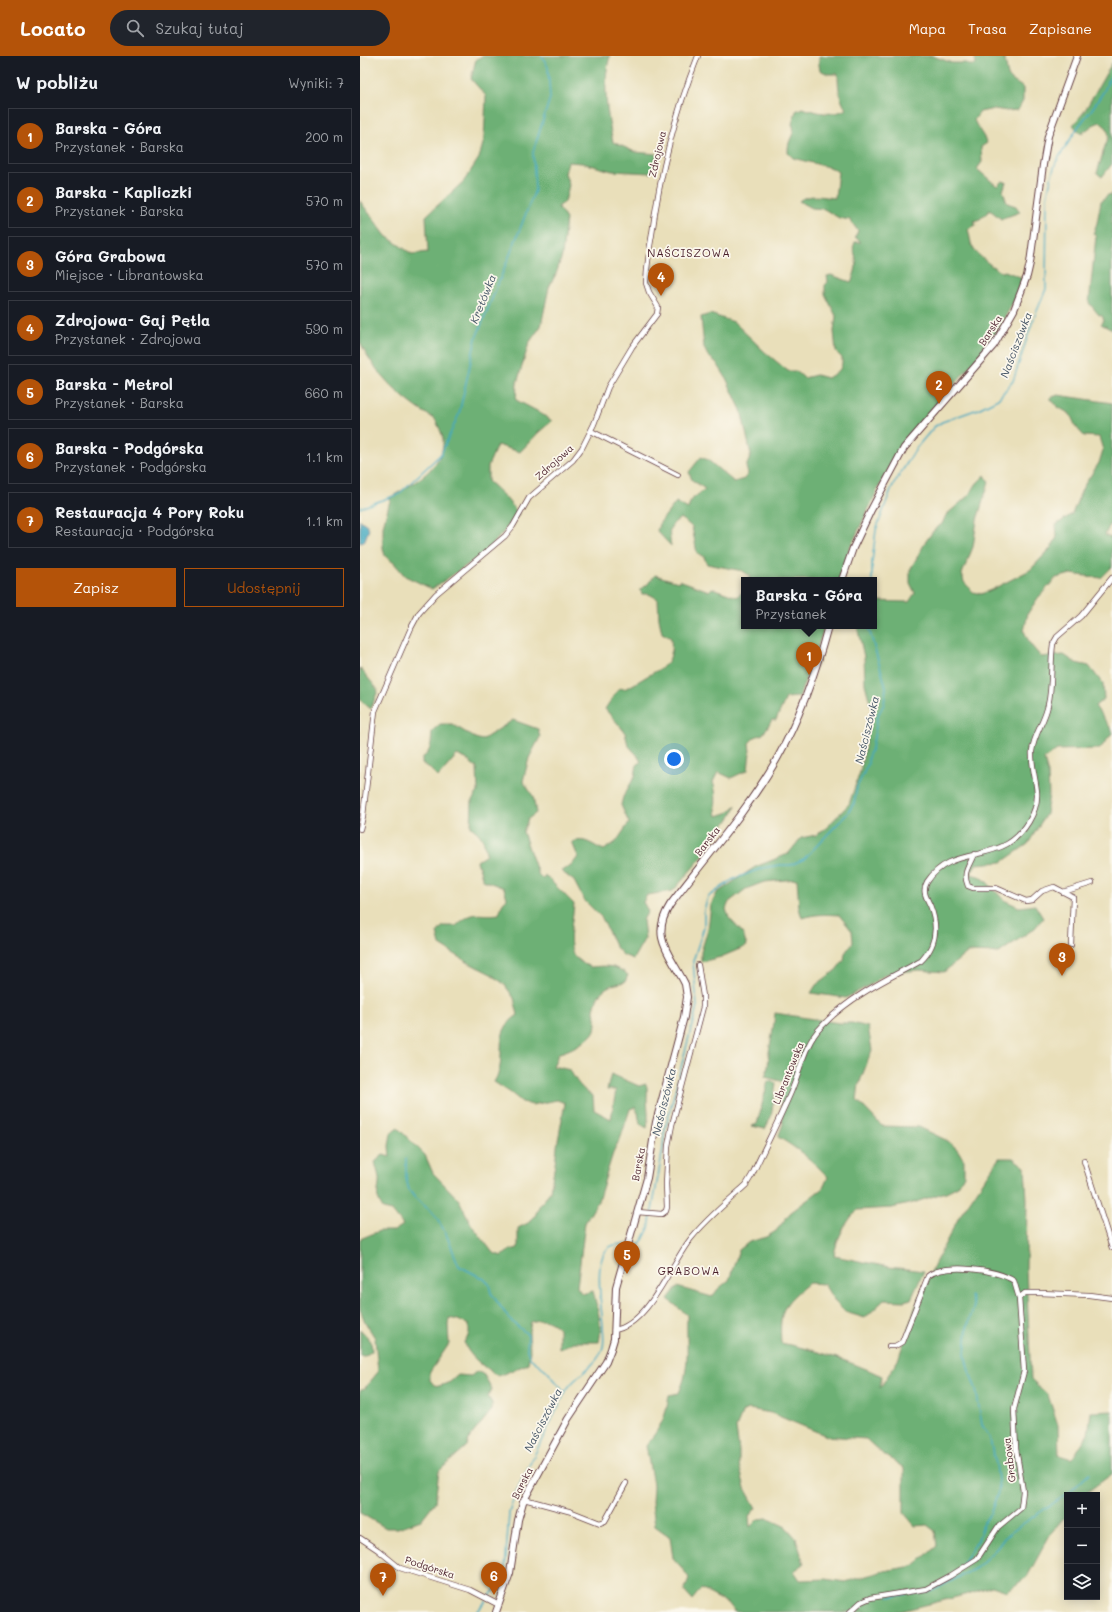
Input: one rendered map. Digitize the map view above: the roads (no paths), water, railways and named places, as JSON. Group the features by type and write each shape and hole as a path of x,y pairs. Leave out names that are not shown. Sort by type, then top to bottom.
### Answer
{"street":[{"name":"Zdrojowa","path":"360,829 363,816 375,711 381,693 419,613 436,594 505,536 513,526 529,498 573,460 582,448 591,431 608,387 632,347 657,314 658,308 646,283 656,198 673,127 698,56"},
{"name":"Barska","path":"843,577 853,548 868,516 904,448 990,350 1014,310 1030,263 1048,136 1077,56"},
{"path":"591,431 678,475"},
{"name":"Librantowska","path":"614,1330 627,1326 650,1303 689,1240 746,1184 752,1175 792,1091 812,1039 822,1026 863,992 921,961 927,955 932,947 935,935 933,914 924,894 924,889 927,882 949,863 961,857 999,848 1008,843 1028,824 1033,812 1037,795 1032,750 1042,720 1048,708 1053,644 1056,637 1081,616 1112,578"},
{"name":"Barska","path":"496,1612 510,1573 518,1520 524,1499 568,1419 606,1362 614,1339 616,1287 649,1170 656,1122 676,1052 686,1005 687,991 685,984 662,942 660,932 662,920 670,905 746,807 777,758 814,675 827,629"},
{"path":"974,854 966,870 964,878 968,886 973,888 996,888 1026,901 1032,900 1042,891 1054,887 1073,897 1071,945"},
{"path":"1064,892 1092,883"},
{"path":"637,1212 662,1214 666,1211 667,1207 666,1184 668,1146 672,1125 704,1007 698,965"},
{"path":"1084,1161 1112,1248"},
{"path":"889,1346 895,1346 902,1342 928,1276 939,1270 962,1268 1002,1275 1014,1281 1019,1298 1025,1293 1040,1293 1089,1295 1112,1298"},
{"name":"Grabowa","path":"850,1612 861,1602 870,1598 926,1589 950,1576 977,1559 998,1527 1021,1508 1022,1491 1016,1450 1014,1409 1024,1371 1019,1298"},
{"path":"524,1499 566,1510 600,1523 605,1521 626,1483"},
{"name":"Podgórska","path":"360,1538 400,1568 470,1590 499,1604"}],"water":[{"path":"360,520 367,525 369,529 364,542 360,543"}],"waterway":[{"name":"Kretówka","path":"360,508 399,494 441,454 459,414 476,338 535,190 533,152 550,98 548,67 542,56"},
{"name":"Naściszówka","path":"872,577 872,562 876,530 892,487 917,447 934,427 942,422 978,409 998,399 1013,381 1032,323 1046,289 1047,197 1052,174 1056,162 1078,127 1104,91 1112,73"},
{"name":"Naściszówka","path":"630,1246 638,1245 643,1240 649,1228 663,1148 664,1133 697,1006 693,961 704,927 704,910 708,897 732,880 749,873 763,868 779,865 791,865 804,859 847,814 854,803 857,787 868,764 868,757 872,748 878,715 884,704 886,687 869,629"},
{"path":"406,1158 406,1178 409,1190 415,1198 437,1218 446,1234 459,1266 484,1279 489,1284 491,1293 510,1320 528,1336 527,1350 530,1358 546,1370 565,1392"},
{"name":"Naściszówka","path":"488,1598 500,1583 505,1571 509,1513 515,1494 567,1389 576,1378 592,1365 603,1347 604,1336 599,1284 600,1267 604,1254 612,1246 627,1245"},
{"path":"962,1563 978,1540 983,1524 991,1512 999,1489 996,1463 990,1438 982,1425 976,1389 968,1368 965,1354 967,1328 974,1306 971,1296"},
{"path":"913,1593 929,1592 976,1568 997,1548 1005,1537 1070,1492 1089,1474"},
{"path":"889,1597 907,1594"},
{"name":"Naściszówka","path":"477,1612 486,1601"}],"place":[{"name":"Zdrojowa- Gaj Pętla","path":"661,296"},
{"name":"Barska - Kapliczki","path":"939,404"},
{"name":"Barska - Góra","path":"809,675"},
{"name":"Góra Grabowa","path":"1062,976"},
{"name":"Barska - Metrol","path":"627,1274"},
{"name":"Barska - Podgórska","path":"494,1595"},
{"name":"Restauracja 4 Pory Roku","path":"383,1596"}],"district":[{"name":"NAŚCISZOWA","path":"689,253"},
{"name":"GRABOWA","path":"689,1271"}]}
